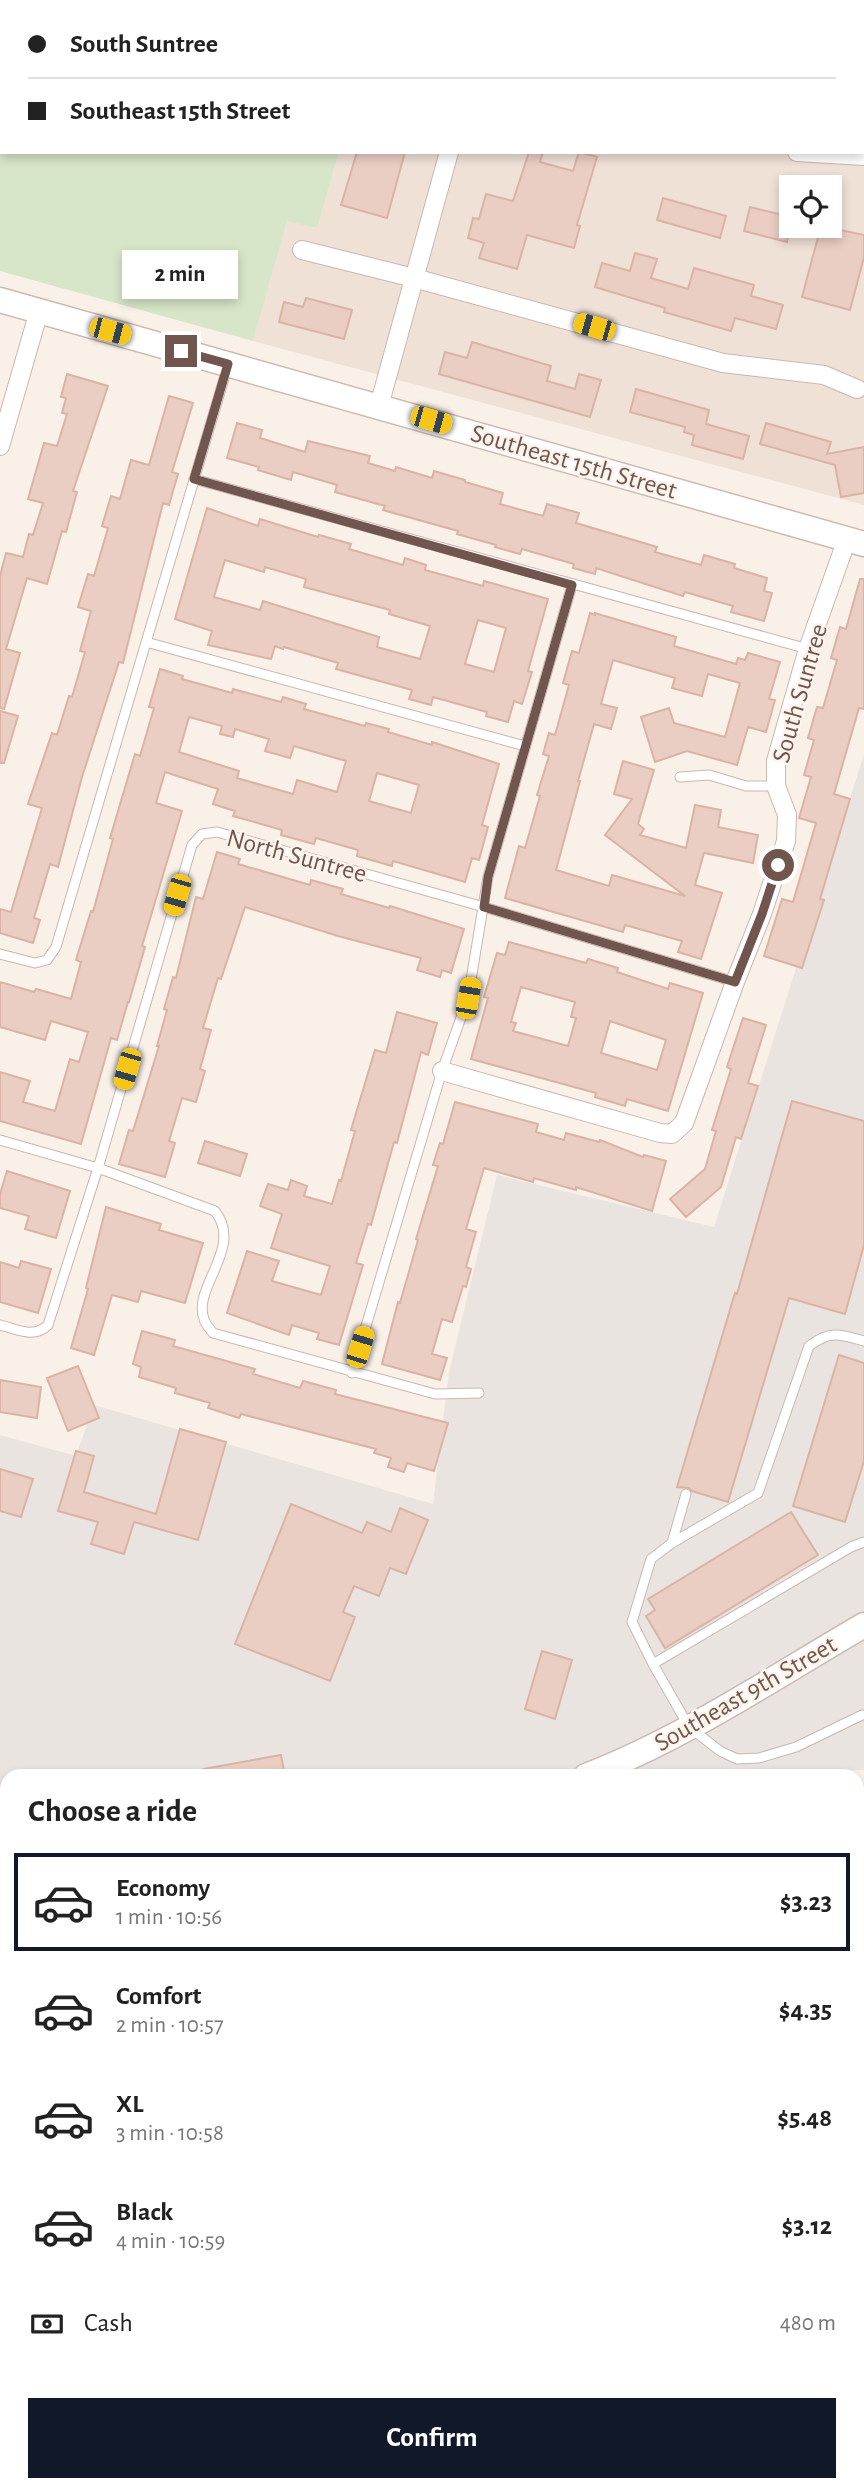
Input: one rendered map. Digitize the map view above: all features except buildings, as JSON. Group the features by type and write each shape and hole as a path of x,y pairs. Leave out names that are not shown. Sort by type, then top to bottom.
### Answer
{"main road":[{"name":"Southeast 15th Street","path":"0,300 855,541"},
{"name":"Southeast 9th Street","path":"605,1769 689,1727 864,1625"}],"street":[{"path":"379,406 448,154"},
{"path":"830,154 864,156"},
{"path":"302,250 723,363 824,375 857,389"},
{"path":"0,446 39,312"},
{"name":"South Suntree","path":"442,1071 660,1133 672,1134 684,1123 762,914 786,841 787,815 776,786 776,761 808,649 855,541"}],"lane":[{"path":"0,954 35,963 47,960 56,947 228,364"},
{"path":"194,479 808,649"},
{"path":"352,1373 442,1071 468,998 488,877 572,585"},
{"path":"146,642 525,746"},
{"path":"680,777 709,775 746,786 776,786"},
{"name":"North Suntree","path":"0,1325 31,1333 41,1332 48,1325 98,1168 192,845 202,834 217,832 484,907 735,982"},
{"path":"0,1140 98,1168 215,1210 223,1220 225,1238 202,1305 204,1320 213,1333 435,1394 479,1393"},
{"path":"862,1715 796,1747 759,1758 737,1759 720,1751 689,1727 632,1622 651,1559 672,1543 758,1493 809,1346 822,1336 838,1334 864,1341"},
{"path":"672,1543 686,1494"},
{"path":"653,1664 851,1547 864,1542"}],"shaded area":[{"path":"338,154 864,154 864,505 253,341 287,220 317,228"},
{"path":"864,754 864,1769 0,1769 0,1435 76,1456 94,1405 433,1504 449,1372 497,1175 714,1227"}],"green space":[{"path":"0,154 338,154 317,228 287,221 253,341 0,271"}],"route":[{"path":"181,351 228,364 194,479 572,585 488,877 484,907 735,982 778,865"}]}
